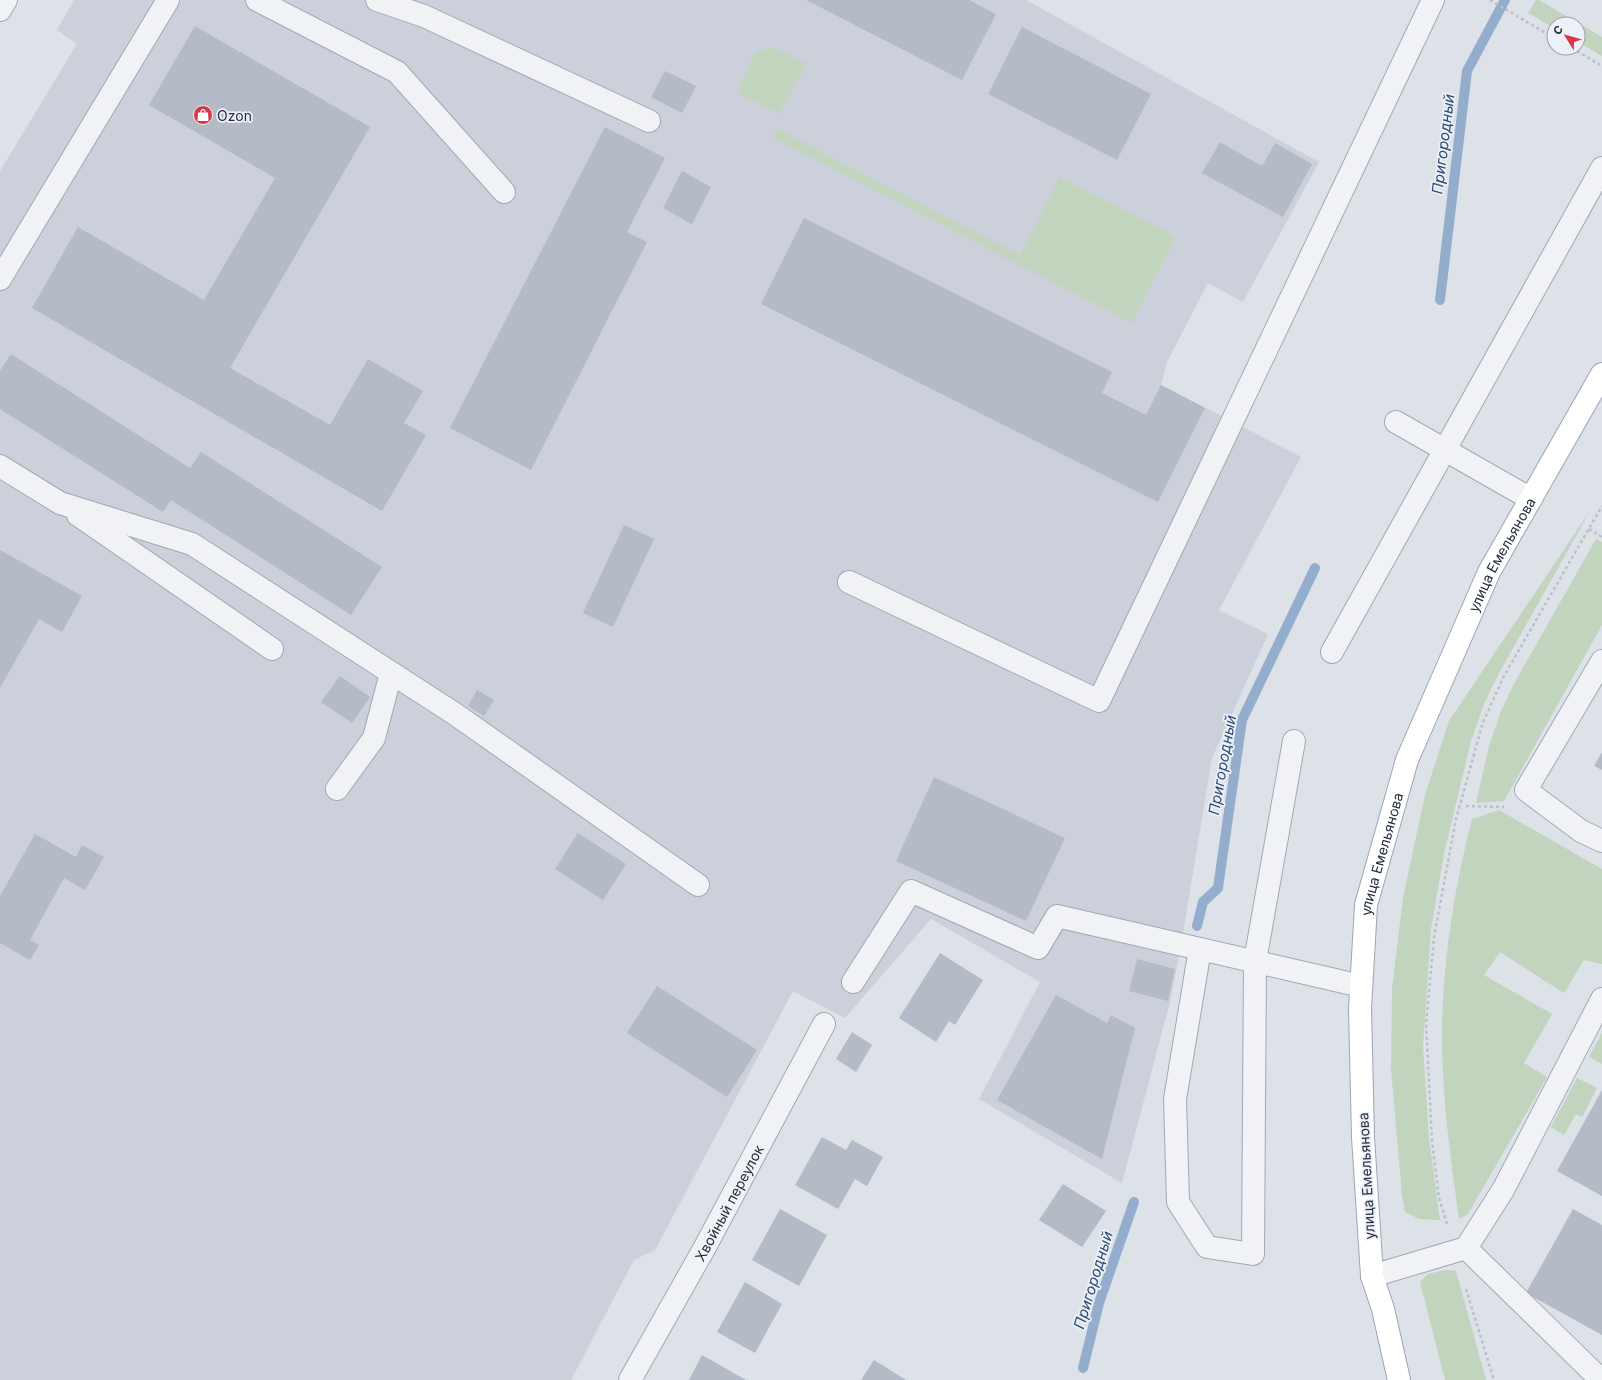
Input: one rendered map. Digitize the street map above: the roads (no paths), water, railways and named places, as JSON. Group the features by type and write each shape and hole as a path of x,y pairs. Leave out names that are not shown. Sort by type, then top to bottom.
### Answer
{"main road":[{"name":"улица Емельянова","path":"1399,1380 1383,1309 1372,1276 1363,1137 1360,1008 1366,905 1407,760 1489,572 1602,374"}],"street":[{"path":"0,10 6,0"},
{"path":"0,279 168,0"},
{"path":"257,0 397,72 504,192"},
{"path":"377,0 424,16 649,122"},
{"path":"849,582 1099,701 1433,0"},
{"path":"1332,652 1602,168"},
{"path":"1396,422 1531,499"},
{"path":"0,466 60,504 272,649"},
{"path":"60,504 192,544 455,714 698,885"},
{"path":"1602,661 1526,790 1581,831 1602,841"},
{"path":"337,789 374,738 391,673"},
{"path":"1200,949 1175,1099 1178,1202 1207,1247 1253,1254 1255,961 1294,741"},
{"path":"853,982 911,891 1038,948 1057,916 1361,986"},
{"path":"1372,1276 1461,1250 1502,1190 1602,999"},
{"name":"Хвойный переулок","path":"630,1380 705,1247 824,1024"},
{"path":"1461,1250 1601,1380"}],"waterway":[{"name":"Пригородный","path":"1440,300 1467,71 1505,0"},
{"name":"Пригородный","path":"1197,926 1203,902 1218,888 1242,720 1315,568"},
{"name":"Пригородный","path":"1083,1368 1099,1303 1134,1202"}],"place":[{"name":"Ozon","path":"203,115"}]}
